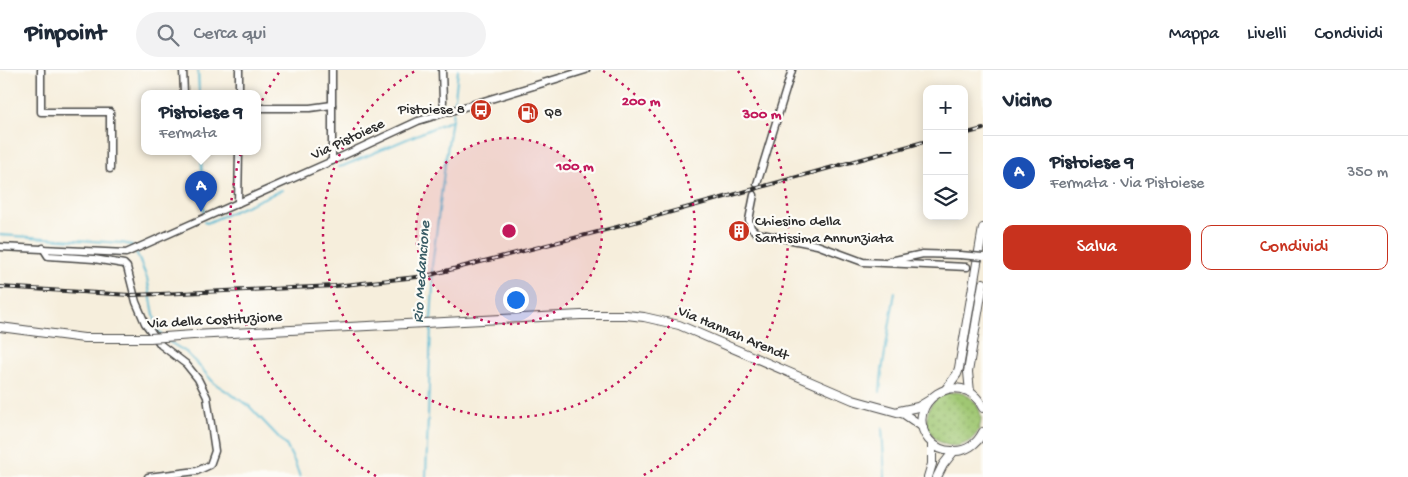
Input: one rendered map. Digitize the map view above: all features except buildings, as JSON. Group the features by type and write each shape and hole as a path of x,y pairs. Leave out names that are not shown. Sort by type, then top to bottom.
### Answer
{"main road":[{"path":"946,389 959,368 983,228"},
{"path":"970,392 968,372 983,283"},
{"name":"Via Hannah Arendt","path":"428,323 607,314 661,320 695,332 853,400 870,406 897,411"},
{"name":"Via della Costituzione","path":"0,327 103,339 428,323"},
{"path":"897,411 910,410 928,401 936,393 946,389 960,389 970,392 977,398 983,408"},
{"path":"928,401 922,413 923,427 927,438 940,449 954,452"},
{"path":"897,411 911,417 923,427"},
{"path":"937,477 943,465 954,452 971,446 983,432"},
{"path":"928,477 932,464 932,444"}],"street":[{"path":"41,70 41,112 110,112 110,169"},
{"path":"183,70 184,90"},
{"path":"239,70 239,90"},
{"path":"332,70 332,161"},
{"path":"442,70 442,102"},
{"name":"Via Pistoiese","path":"43,248 116,253 129,252 418,121 586,70"},
{"path":"757,184 792,70"},
{"path":"261,108 310,108 332,105"},
{"path":"238,155 238,203"},
{"path":"754,195 749,220 750,228 757,233 816,246 863,262 967,267"},
{"path":"0,247 43,248 48,256 94,259 127,266 136,302 145,323 161,345 186,364 198,379 207,397 215,451 210,465 197,471 148,477"},
{"path":"879,264 923,254 983,257"}],"green space":[{"path":"949,392 959,392 969,396 977,404 981,419 977,434 969,442 959,446 949,446 939,442 931,434 927,424 927,414 931,404 939,396"}],"waterway":[{"path":"198,70 199,90"},
{"name":"Rio Medancione","path":"454,107 458,70"},
{"name":"Rio Medancione","path":"431,321 432,266 453,112"},
{"path":"338,167 452,120"},
{"path":"201,155 204,214"},
{"path":"204,222 207,223 282,190"},
{"path":"0,235 122,243 131,245 133,248"},
{"path":"136,252 147,278 157,330 161,334"},
{"path":"880,392 895,292"},
{"name":"Rio Medancione","path":"426,477 431,326"},
{"path":"166,340 186,352 214,383 249,406 286,445 300,477"},
{"path":"882,428 885,477"}],"railway":[{"path":"968,133 983,129"},
{"path":"0,287 130,295 335,286 426,276 617,227 923,142"}],"place":[{"name":"Pistoiese 8","path":"481,110"},
{"name":"Q8","path":"528,113"},
{"name":"Pistoiese 9","path":"201,212"},
{"name":"Chiesino della Santissima Annunziata","path":"739,231"}]}
